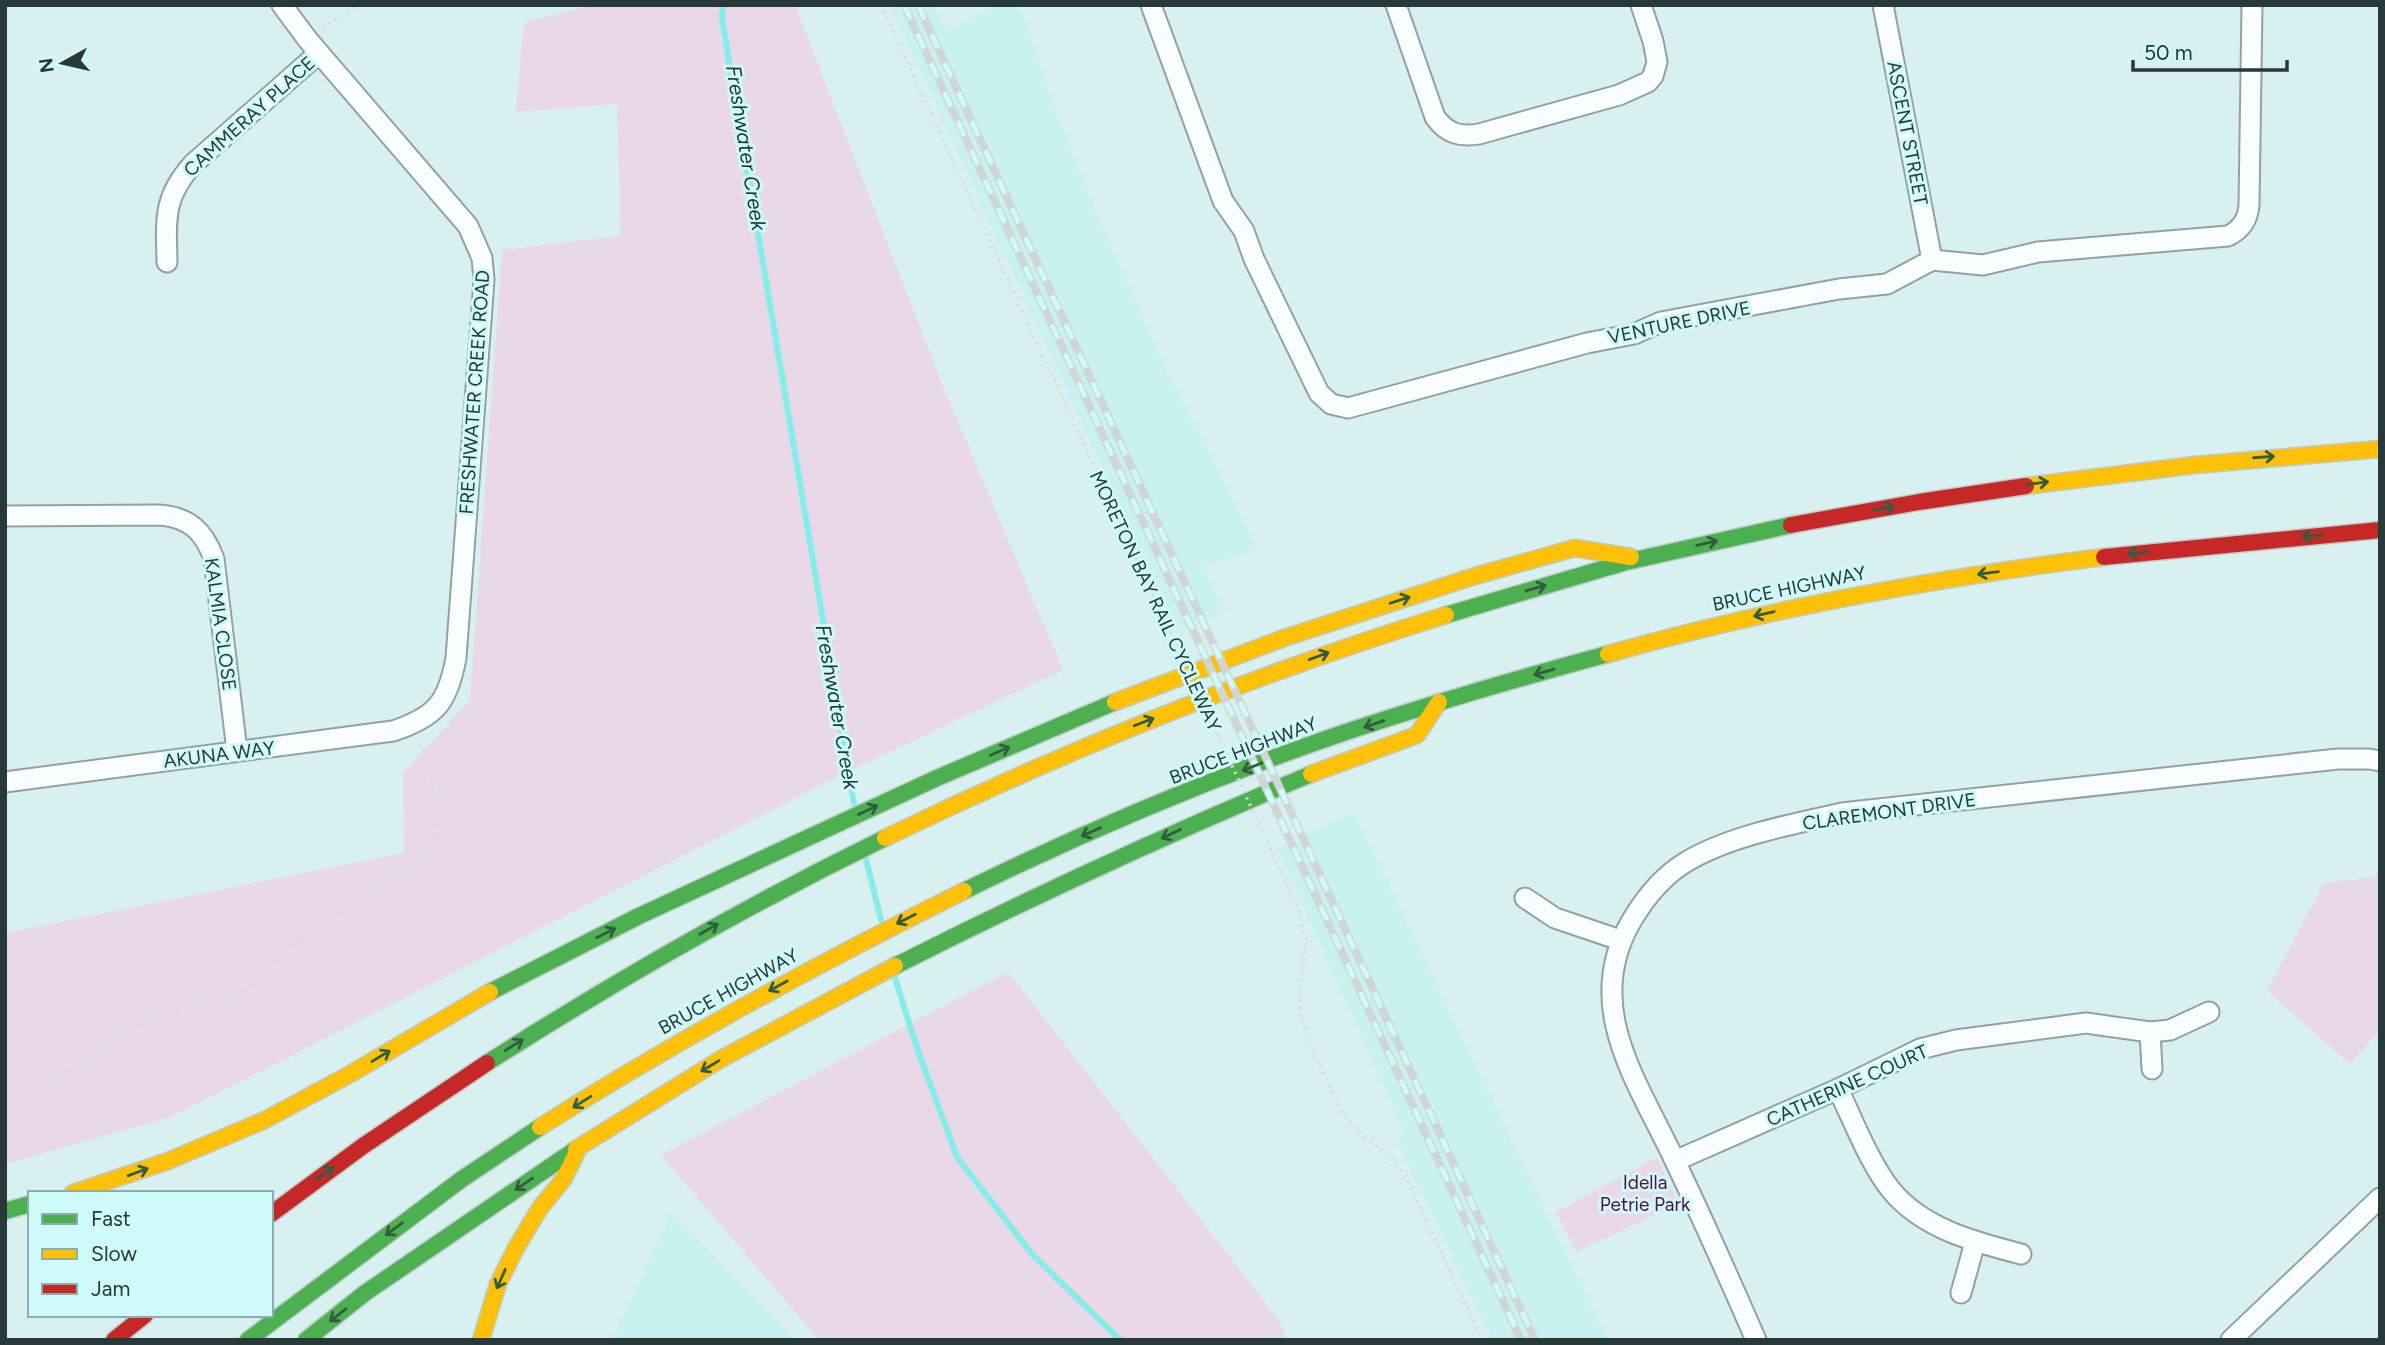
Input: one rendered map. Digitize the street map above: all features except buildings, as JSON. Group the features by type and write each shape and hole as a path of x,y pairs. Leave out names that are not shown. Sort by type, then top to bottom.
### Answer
{"highway":[{"path":"273,1212 440,1092 510,1047 728,919 816,871 945,808 1103,738 1255,679 1403,627 1640,558 1816,519 2101,474 2380,449"},
{"name":"BRUCE HIGHWAY","path":"248,1340 488,1160 662,1053 838,954 966,888 1110,824 1282,755 1439,702 1689,632 1846,597 2043,565 2206,544 2380,530"},
{"path":"79,1191 168,1161 265,1120 535,969 639,916 937,778 1112,703 1264,645 1475,576 1575,548 1640,558"},
{"path":"306,1340 365,1293 580,1146 721,1059 976,925 1224,810 1329,766 1417,735 1439,702"},
{"path":"481,1340 498,1284 516,1248 540,1208 564,1180 580,1146"},
{"path":"5,1211 28,1205"},
{"path":"114,1340 143,1317"}],"street":[{"name":"FRESHWATER CREEK ROAD","path":"282,5 313,47 468,226 482,258 484,280 456,658 452,681 443,701 421,720"},
{"name":"VENTURE DRIVE","path":"1151,5 1223,201 1244,231 1313,383 1325,400 1336,406 1354,407 1587,343 1634,334 1661,322 1839,289 1886,284 1932,260"},
{"path":"1396,5 1435,117 1448,131 1461,136 1479,134 1619,95 1648,82 1656,68 1656,53 1640,5"},
{"name":"ASCENT STREET","path":"1884,5 1932,260"},
{"path":"1932,260 1983,265 2038,252 2213,239 2235,232 2245,220 2249,205 2252,5"},
{"name":"CAMMERAY PLACE","path":"167,261 166,222 178,181 313,47"},
{"name":"KALMIA CLOSE","path":"5,516 159,514 187,521 201,531 214,559 237,751"},
{"name":"AKUNA WAY","path":"5,782 393,731 421,720"},
{"name":"CLAREMONT DRIVE","path":"1756,1340 1675,1161 1633,1077 1617,1030 1612,1009 1611,977 1620,940 1644,900 1684,863 1709,850 1842,813 2339,759 2380,761"},
{"path":"1525,898 1555,918 1620,940"},
{"name":"CATHERINE COURT","path":"1675,1161 1838,1089 1920,1049 1956,1040 2086,1023 2150,1032 2170,1030 2209,1012"},
{"path":"2150,1032 2152,1069"},
{"path":"1838,1089 1879,1171 1891,1190 1908,1207 1942,1229 1975,1242 2021,1254"},
{"path":"2231,1340 2380,1198"},
{"path":"1961,1293 1975,1242"}],"path":[{"path":"313,47 330,22 354,8 367,5"},
{"name":"MORETON BAY RAIL CYCLEWAY","path":"881,5 1298,907 1306,939 1300,1011 1313,1052 1343,1114 1362,1135 1391,1158 1408,1181 1482,1340"},
{"path":"5,1097 48,1088 140,1023 243,990 291,947 433,850 436,802 421,720"}],"shaded area":[{"path":"890,5 934,5 947,31 996,5 1020,5 1053,102 1096,212 1167,370 1259,549 1202,567 1227,611 1178,633"},
{"path":"1354,812 1608,1340 1492,1340 1396,1140 1405,1134 1277,848"},
{"path":"671,1213 774,1318 794,1340 612,1340"}],"green space":[{"path":"592,5 795,5 942,384 1063,670 845,773 171,1117 5,1164 5,933 404,853 403,773 470,700 502,250 621,236 617,104 516,112 524,23"},
{"path":"2380,867 2380,1030 2350,1064 2267,991 2324,883 2375,877"},
{"path":"1008,972 1280,1322 1286,1340 819,1340 661,1155"},
{"name":"Idella Petrie Park","path":"1657,1157 1678,1204 1576,1252 1556,1212"}],"waterway":[{"name":"Freshwater Creek","path":"723,5 722,19 854,804"},
{"name":"Freshwater Creek","path":"866,859 881,920"},
{"name":"Freshwater Creek","path":"895,978 918,1051 957,1157 1032,1254 1120,1340"}],"railway":[{"path":"904,5 1521,1340"},
{"path":"918,5 1535,1340"}],"traffic: fast":[{"path":"1446,615 1626,562 1791,525"},
{"path":"964,891 1151,806 1295,750 1442,702 1608,654"},
{"path":"490,992 639,916 937,778 1115,702"},
{"path":"895,966 1101,866 1311,774"},
{"path":"487,1063 683,945 885,838"},
{"path":"248,1340 462,1179 540,1127"},
{"path":"306,1340 365,1293 576,1149"},
{"path":"5,1211 28,1205"}],"traffic: slow":[{"path":"2026,486 2195,465 2380,449"},
{"path":"1115,702 1284,638 1475,576 1575,548 1631,557"},
{"path":"1608,654 1731,622 1854,596 2104,557"},
{"path":"885,838 1022,774 1161,716 1302,663 1446,615"},
{"path":"1311,774 1417,735 1439,702"},
{"path":"540,1127 749,1003 964,891"},
{"path":"576,1149 721,1059 895,966"},
{"path":"79,1191 168,1161 265,1120 352,1073 490,992"},
{"path":"481,1340 498,1284 516,1248 540,1208 563,1180 576,1154"}],"traffic: jam":[{"path":"1791,525 2026,486"},
{"path":"2104,557 2380,530"},
{"path":"273,1213 363,1146 487,1063"},
{"path":"114,1340 143,1317"}]}
